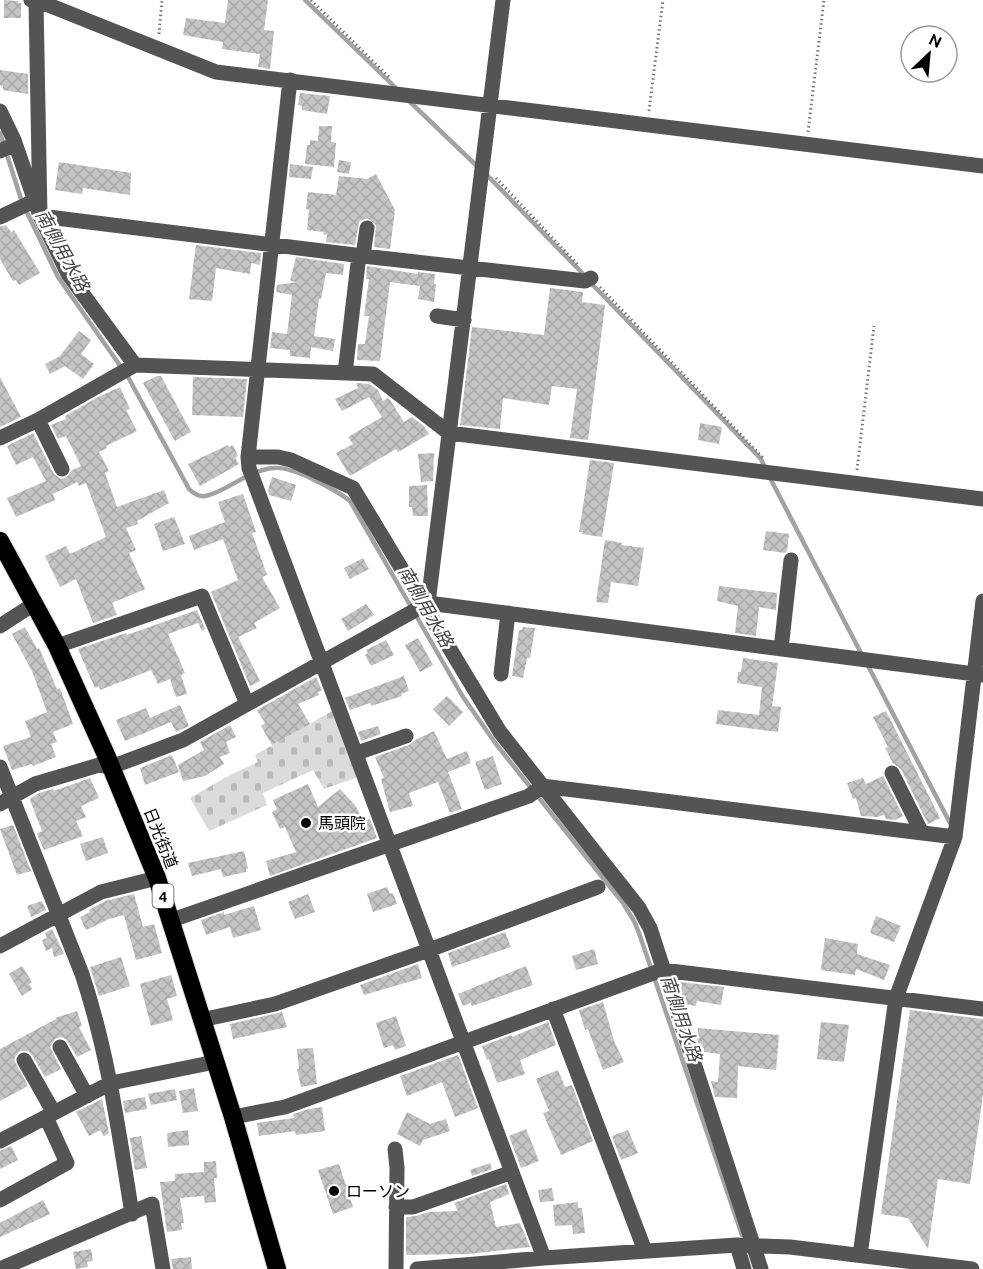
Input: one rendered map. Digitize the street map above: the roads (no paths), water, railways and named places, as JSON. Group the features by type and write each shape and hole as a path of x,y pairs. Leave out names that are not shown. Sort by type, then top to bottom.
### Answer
{"highway":[{"name":"日光街道","path":"0,541 57,646 157,878 233,1117 277,1269"}],"street":[{"path":"419,607 449,433 503,0"},
{"path":"126,369 68,274 40,216 34,1 216,72 983,166"},
{"path":"290,80 257,371 251,469 544,1258"},
{"path":"0,111 26,205 40,216 361,256 585,281 591,278"},
{"path":"0,217 26,205"},
{"path":"345,373 367,228"},
{"path":"437,316 464,320"},
{"path":"0,438 38,420 126,369 373,374 449,433 983,499"},
{"path":"38,420 62,469"},
{"path":"251,469 271,456 291,460 353,488 419,607 537,790 639,908 650,928 655,972 754,1246 760,1269"},
{"path":"781,649 791,560"},
{"path":"57,646 202,596 247,704"},
{"path":"860,1256 896,998 955,837 978,675 983,601"},
{"path":"0,626 34,604"},
{"path":"6,801 35,784 99,765 111,767 183,740 419,607 508,613 978,675"},
{"path":"501,674 508,613"},
{"path":"357,753 406,736"},
{"path":"0,767 6,801 82,974 93,1007 111,1083 132,1214"},
{"path":"892,773 922,833"},
{"path":"172,920 537,790 955,837"},
{"path":"0,946 101,892 157,878"},
{"path":"201,1020 274,1004 429,950 598,886"},
{"path":"233,1117 285,1107 655,972 983,1009"},
{"path":"553,1009 645,1251"},
{"path":"60,1047 87,1096"},
{"path":"0,1200 67,1162 50,1115 24,1060"},
{"path":"0,1141 111,1083 216,1062"},
{"path":"395,1149 396,1269"},
{"path":"396,1207 413,1207 512,1172"},
{"path":"0,1269 152,1204 162,1269"},
{"path":"737,1245 744,1269"},
{"path":"417,1269 737,1245 790,1247 860,1256 884,1264 972,1269"}],"waterway":[{"path":"305,0 398,90"},
{"path":"408,100 478,167"},
{"name":"南側用水路","path":"0,133 22,202 58,277 128,377 189,489 205,496 255,473 282,468 314,480 350,501 463,697 496,744 623,903 639,933 742,1235"},
{"path":"484,172 585,276"},
{"path":"590,282 761,459 765,468"},
{"path":"769,476 862,655"},
{"path":"866,662 950,823"}],"place":[{"name":"馬頭院","path":"306,823"},
{"name":"ローソン","path":"334,1191"}]}
